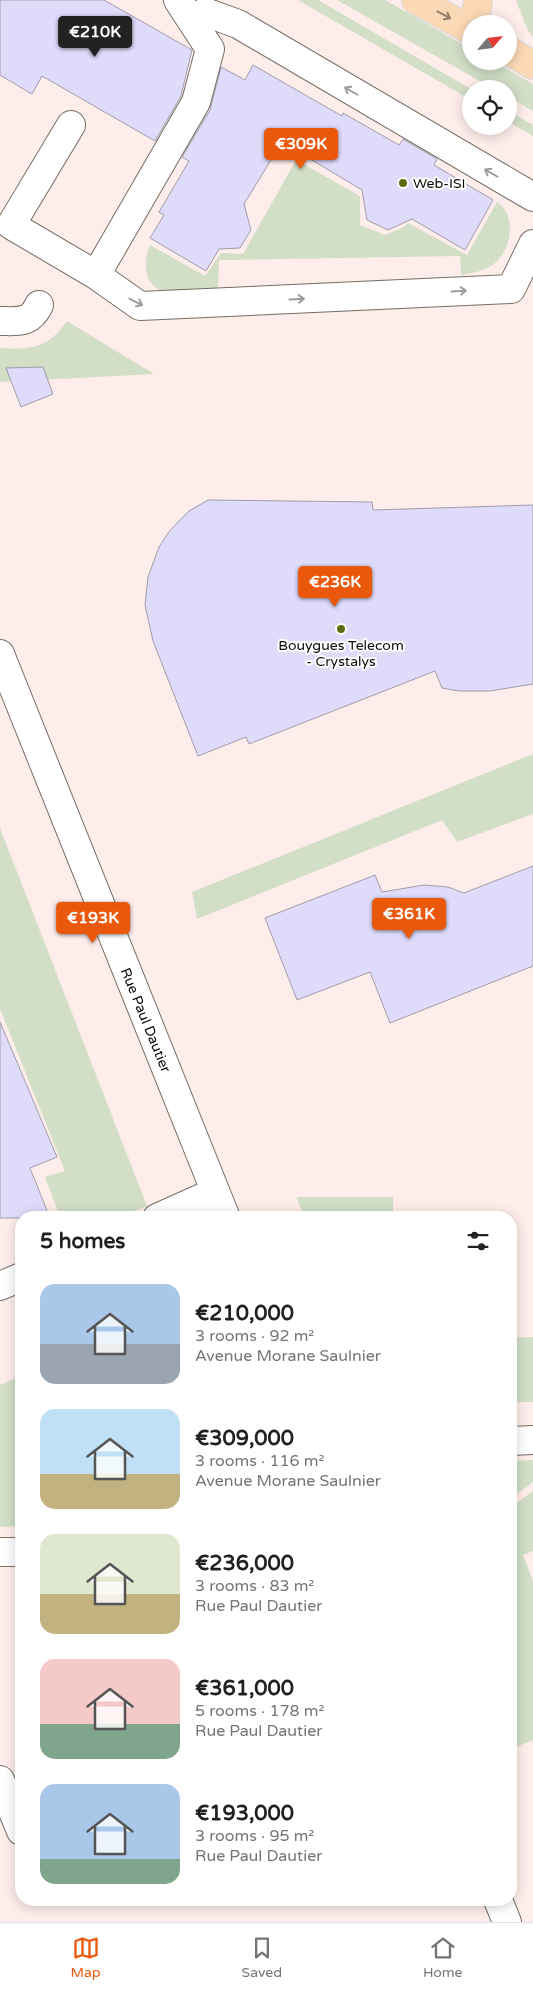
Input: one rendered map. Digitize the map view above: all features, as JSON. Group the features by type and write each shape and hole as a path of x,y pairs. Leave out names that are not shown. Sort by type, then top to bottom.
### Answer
{"main road":[{"path":"416,0 462,25"},
{"path":"476,15 478,0"},
{"path":"518,56 533,65"}],"street":[{"path":"185,10 205,12 238,24 533,197"},
{"path":"96,275 196,102 210,49 185,10"},
{"path":"71,124 4,228 96,275 140,306 511,289 533,244"},
{"path":"0,321 22,321 34,315 39,305"},
{"name":"Rue Paul Dautier","path":"0,654 223,1211"},
{"path":"173,1211 215,1192"},
{"path":"0,1286 15,1280"},
{"path":"517,1441 533,1440"},
{"path":"0,1552 15,1552"},
{"path":"0,1780 15,1816"},
{"path":"500,1906 507,1922"}],"shaded area":[{"path":"0,0 533,0 533,1922 0,1922"}],"green space":[{"path":"298,0 318,0 462,84 462,95"},
{"path":"337,0 385,0 462,44 462,70 509,70 533,84 533,111 517,102 517,80 478,80"},
{"path":"516,0 533,0 533,37 527,29"},
{"path":"517,116 533,125 533,136 517,127"},
{"path":"296,160 360,196 360,225 385,235 404,227 408,223 467,255 497,202 508,215 510,224 510,233 505,250 494,264 478,271 461,275 460,256 219,260 218,290 172,293 153,285 149,279 146,266 150,245 205,276 221,253 243,254"},
{"path":"67,321 154,374 0,382 0,348 30,347 46,342"},
{"path":"533,754 533,814 457,842 442,820 197,919 192,892"},
{"path":"0,828 147,1206 135,1211 58,1211 45,1177 65,1171 0,1009"},
{"path":"296,1197 393,1197 393,1211 302,1211"},
{"path":"533,1337 533,1402 517,1402 517,1338"},
{"path":"15,1379 15,1526 0,1527 0,1385"},
{"path":"533,1460 533,1482 517,1494 517,1461"},
{"path":"533,1491 533,1551 523,1555 533,1581 533,1740 517,1747 517,1503"}],"building":[{"path":"0,0 104,0 192,50 181,96 155,141 42,76 32,94 0,75"},
{"path":"253,65 342,116 343,113 399,145 403,139 437,159 434,165 493,200 465,250 412,219 388,230 367,220 362,190 282,142 244,204 251,230 240,248 219,249 206,271 150,238 164,215 159,212 189,161 182,157 210,110 221,67 245,80"},
{"path":"43,367 53,394 21,407 6,368"},
{"name":"Bouygues Telecom - Crystalys","path":"208,500 372,502 373,510 533,505 533,684 490,691 459,691 442,688 435,671 249,744 246,737 198,756 153,641 145,605 148,577 159,547 168,533 189,511"},
{"path":"533,866 533,966 390,1023 370,972 297,1000 265,918 375,875 382,892 424,885 448,887 464,893"},
{"path":"0,1022 57,1157 30,1168 47,1211 15,1211 15,1218 0,1218"}],"place":[{"name":"Web-ISI","path":"403,183"},
{"name":"Bouygues Telecom - Crystalys","path":"341,629"}]}
